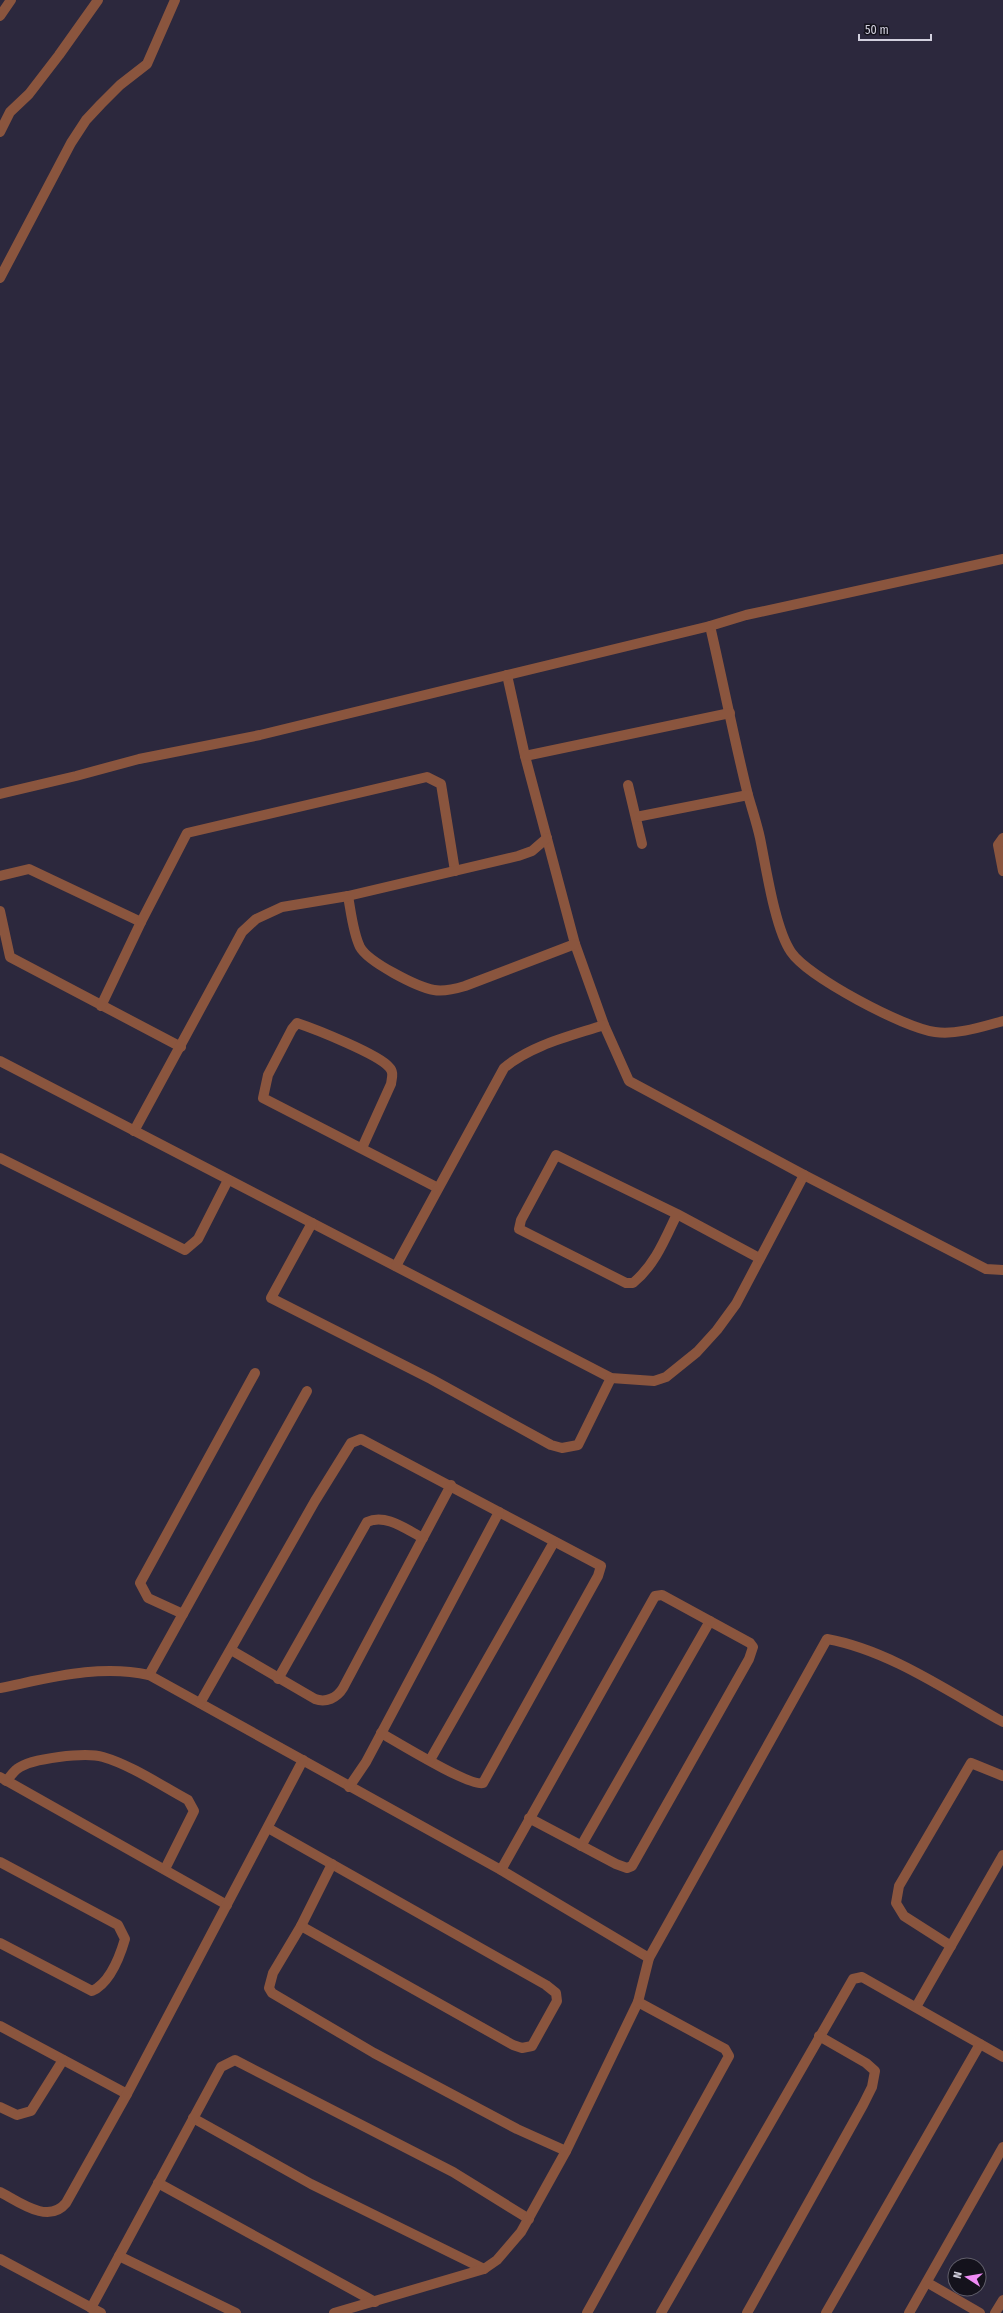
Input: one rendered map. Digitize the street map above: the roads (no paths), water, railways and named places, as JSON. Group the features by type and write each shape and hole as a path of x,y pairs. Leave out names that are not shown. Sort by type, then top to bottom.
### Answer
{"street":[{"path":"0,16 11,0"},
{"path":"0,132 10,112 42,77 98,0"},
{"path":"0,278 71,143 86,120 101,104 120,85 147,64 175,0"},
{"path":"0,794 139,759 260,735 710,626 746,615 1003,559"},
{"path":"710,626 748,795 785,941 791,952 804,966 872,1006 907,1023 933,1032 958,1032 1003,1021"},
{"path":"507,675 525,756 575,944 604,1025 629,1081 804,1175 986,1269 1003,1270"},
{"path":"525,756 730,713"},
{"path":"101,1006 141,922 187,833 427,778 441,784 455,871"},
{"path":"628,784 642,844"},
{"path":"636,817 748,795"},
{"path":"134,1131 181,1047 211,987 242,932 256,919 282,907 348,896 518,856 532,851 547,838"},
{"path":"1003,838 998,844 1003,871"},
{"path":"0,876 29,869 141,922"},
{"path":"348,896 358,940 364,952 382,966 434,990 448,990 465,986 575,944"},
{"path":"0,911 10,957 181,1047"},
{"path":"362,1148 392,1084 393,1073 388,1066 373,1056 297,1023 292,1029 268,1075 263,1098 438,1188"},
{"path":"396,1266 504,1068 513,1061 559,1040 604,1025"},
{"path":"0,1061 611,1378 654,1381 666,1377 682,1366 721,1325 736,1304 804,1175"},
{"path":"677,1214 657,1256 648,1269 633,1283 626,1283 519,1229 521,1220 556,1155 677,1214 759,1258"},
{"path":"0,1158 185,1250 198,1239 228,1180"},
{"path":"312,1223 271,1298 431,1379 551,1445 562,1448 578,1445 611,1378"},
{"path":"183,1614 148,1598 140,1583 255,1373"},
{"path":"149,1675 307,1391"},
{"path":"200,1703 315,1501 351,1443 361,1439 451,1485 554,1542 599,1563 600,1572 486,1781 477,1784 381,1733"},
{"path":"231,1650 278,1678 320,1700 327,1700 340,1693 451,1485"},
{"path":"349,1787 366,1762 499,1512"},
{"path":"278,1678 367,1522 373,1519 385,1520 423,1538"},
{"path":"430,1760 554,1542"},
{"path":"501,1870 529,1818 655,1596 662,1595 750,1643 752,1647 751,1653 635,1863 627,1868 581,1846 529,1818"},
{"path":"581,1846 710,1621"},
{"path":"334,2313 484,2269 510,2246 529,2219 566,2151 638,2002 649,1958 827,1639 853,1643 923,1677 1003,1722"},
{"path":"0,1688 89,1671 131,1671 149,1675 501,1870 649,1958"},
{"path":"165,1869 194,1811 188,1800 116,1761 94,1755 54,1758 30,1764 17,1769 3,1779 227,1905"},
{"path":"0,2192 39,2211 54,2211 60,2209 66,2203 126,2094 303,1760"},
{"path":"951,1946 904,1916 896,1904 898,1886 971,1763 1003,1776"},
{"path":"268,1828 546,1984 556,1993 555,2007 532,2046 522,2048 513,2045 301,1926"},
{"path":"916,2007 1003,1855"},
{"path":"0,1862 118,1925 125,1939 110,1972 101,1985 92,1990 0,1943"},
{"path":"332,1864 301,1926 273,1973 269,1988 272,1993 374,2053 517,2129 566,2151"},
{"path":"662,2313 819,2036 853,1979 862,1977 1003,2057"},
{"path":"587,2313 729,2056 725,2049 638,2002"},
{"path":"0,2026 126,2094"},
{"path":"747,2313 863,2105 875,2077 875,2070 866,2062 819,2036"},
{"path":"826,2313 980,2044"},
{"path":"0,2107 17,2115 31,2111 63,2060"},
{"path":"91,2308 221,2067 235,2060 453,2172 529,2219"},
{"path":"193,2118 306,2181 484,2269"},
{"path":"909,2313 928,2282 1003,2147"},
{"path":"158,2183 375,2302"},
{"path":"119,2256 236,2313"},
{"path":"0,2259 100,2313"},
{"path":"928,2282 980,2313"},
{"path":"995,2313 1003,2300"}]}
